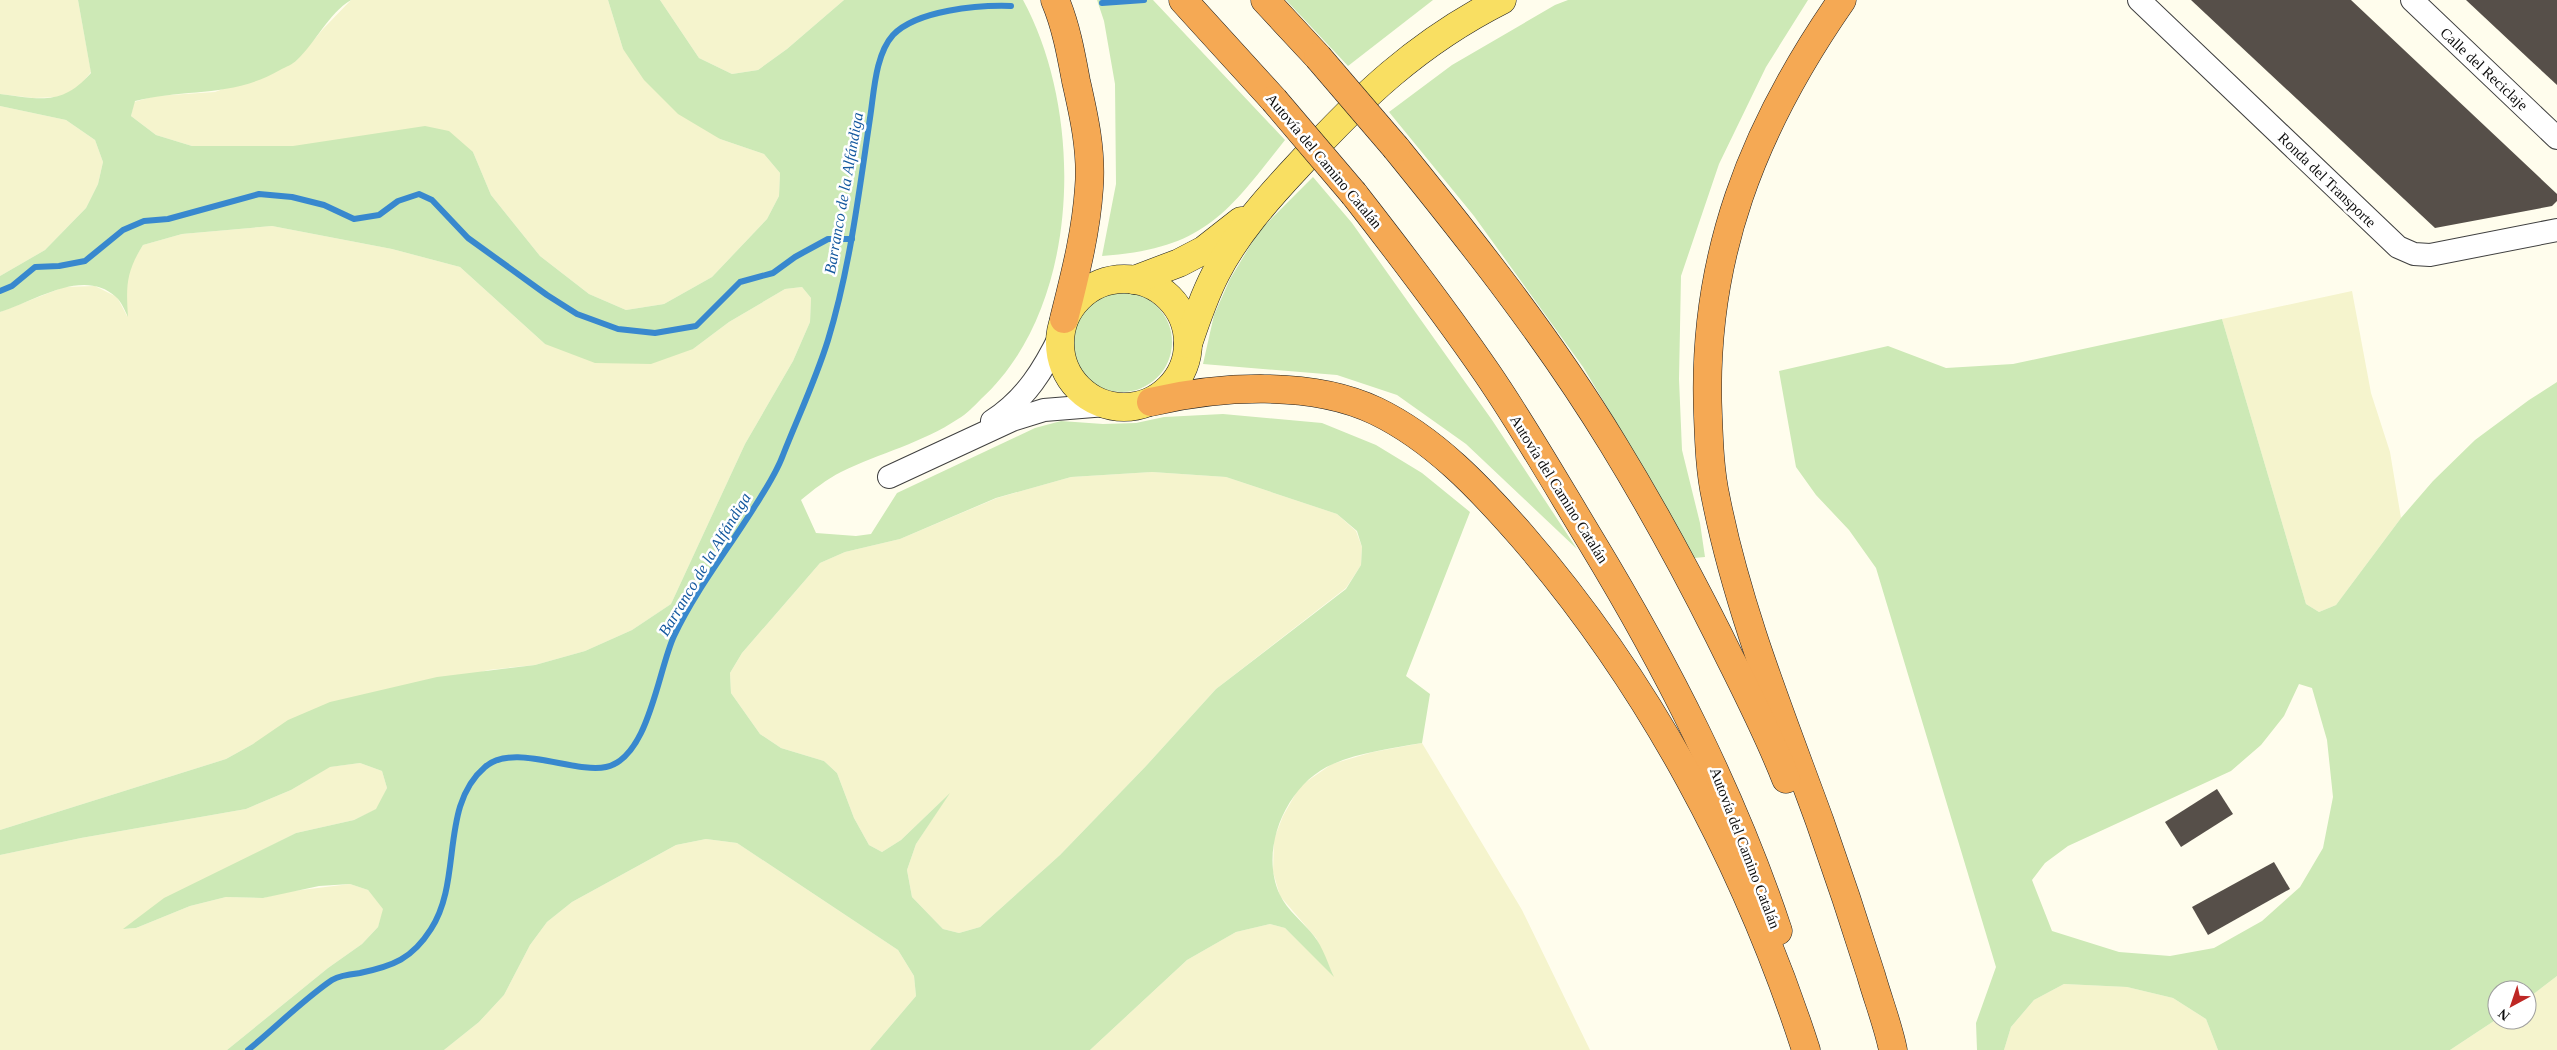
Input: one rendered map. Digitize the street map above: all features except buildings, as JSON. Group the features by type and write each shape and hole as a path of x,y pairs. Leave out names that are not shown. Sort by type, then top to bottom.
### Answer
{"highway":[{"path":"1056,0 1066,31 1086,126 1090,158 1090,186 1083,244 1062,326"},
{"name":"Autovía del Camino Catalán","path":"1183,0 1274,100 1354,194 1420,279 1488,375 1641,623 1708,754 1763,885 1802,1001 1814,1050"},
{"path":"1265,0 1318,57 1396,148 1469,238 1562,368 1612,443 1698,596 1746,690 1784,774 1816,855 1879,1050"},
{"path":"1842,0 1797,69 1770,118 1748,165 1732,214 1718,267 1709,330 1706,379 1708,435 1715,496 1746,618 1845,892 1893,1050"},
{"path":"1151,402 1206,391 1245,388 1342,398 1376,411 1408,430 1448,458 1493,502 1550,569 1655,718 1715,827 1785,986 1806,1050"}],"main road":[{"path":"1188,344 1186,328 1173,302 1148,284 1134,280 1115,280 1097,284 1082,294 1072,306 1062,326 1063,364 1070,378 1092,399 1106,405 1136,406 1151,402 1164,394 1179,377 1186,361 1188,344 1202,302 1217,272 1268,199 1334,127 1382,80 1427,44 1502,0"},
{"path":"1134,280 1204,250 1268,199"}],"street":[{"name":"Ronda del Transporte","path":"2139,0 2398,247 2414,254 2430,255 2557,230"},
{"name":"Calle del Reciclaje","path":"2412,0 2557,138"},
{"path":"940,452 1001,415 1023,395 1042,371 1062,326"},
{"path":"889,477 1012,420 1044,410 1106,405"}],"green space":[{"path":"0,0 78,0 91,72 78,88 60,97 33,98 0,94"},
{"path":"78,0 351,0 329,20 304,53 289,65 262,79 244,85 135,101 131,116 156,135 192,146 293,146 425,126 449,131 473,152 491,195 540,256 589,294 626,310 664,304 712,277 767,219 779,196 780,173 764,154 720,139 678,114 644,80 623,49 608,0 660,0 699,58 732,74 758,70 787,49 844,0 1023,0 1043,46 1057,98 1064,152 1063,208 1055,262 1039,314 1014,360 981,399 964,415 930,435 841,472 825,481 801,500 816,533 856,536 871,534 897,493 1035,428 1061,421 1103,424 1136,423 1164,417 1223,414 1322,423 1376,445 1422,473 1470,512 1406,676 1430,694 1422,743 1355,756 1333,764 1317,773 1302,786 1290,802 1281,819 1275,838 1274,877 1280,895 1287,906 1317,940 1334,977 1285,928 1270,924 1236,932 1187,960 1090,1050 870,1050 916,996 914,976 898,950 737,843 706,839 676,845 572,902 547,922 530,945 504,995 479,1022 444,1050 227,1050 328,968 362,944 378,927 383,909 368,890 350,884 319,886 263,898 226,897 190,906 136,928 123,929 164,898 296,833 354,820 376,809 387,788 382,771 360,763 330,767 291,790 246,809 81,838 0,855 0,830 226,759 253,744 288,720 330,702 437,677 535,665 585,651 632,630 671,604 745,444 793,361 810,322 811,298 802,287 785,289 729,322 693,349 651,364 595,363 545,344 460,267 392,249 272,226 182,234 143,245 133,263 128,280 128,317 116,297 103,289 89,285 58,289 0,312 0,276 45,250 86,208 98,184 103,162 95,140 66,120 0,106 0,94 50,98 70,91 91,73","holes":["1152,472 1226,477 1337,514 1357,531 1362,547 1361,565 1346,589 1216,689 1146,766 1060,855 980,927 959,933 943,929 912,897 907,870 916,844 950,793 901,840 882,852 869,845 854,818 837,773 824,761 781,748 760,734 731,693 730,673 742,653 820,563 845,552 900,539 996,498 1071,477"]},
{"path":"351,0 608,0 623,49 720,139 764,154 780,173 779,196 767,219 712,277 664,304 626,310 589,294 540,256 491,195 473,152 293,146 192,146 156,135 131,116 134,102 155,96 215,92 296,61"},
{"path":"660,0 844,0 787,49 758,70 732,74 699,58"},
{"path":"1097,0 1153,0 1285,140 1246,189 1228,208 1189,236 1165,245 1136,252 1102,256 1116,184 1115,84 1104,21"},
{"path":"1286,0 1433,0 1348,66"},
{"path":"1568,0 1808,0 1766,67 1719,164 1681,276 1679,379 1682,450 1700,523 1705,557 1694,558 1654,485 1583,367 1474,216 1389,112 1452,65 1555,5"},
{"path":"0,106 66,120 95,140 103,162 98,184 86,208 45,250 0,276"},
{"path":"1313,177 1352,223 1492,420 1577,549 1466,444 1397,395 1337,375 1203,364 1214,315 1230,279 1259,231"},
{"path":"272,226 392,249 460,267 545,344 693,349 729,322 785,289 802,287 811,298 810,322 793,361 745,444 671,604 632,630 585,651 535,665 488,670 253,744 226,759 0,830 0,312 64,287 95,286 117,297 127,316 126,287 130,266 143,245 182,234"},
{"path":"2352,291 2371,393 2390,452 2401,518 2336,605 2319,612 2306,604 2222,319"},
{"path":"1122,292 1132,293 1150,300 1164,314 1171,332 1171,352 1164,370 1150,384 1132,391 1122,392 1112,391 1094,384 1080,370 1073,352 1072,342 1073,332 1080,314 1094,300 1112,293"},
{"path":"2222,319 2306,604 2319,612 2336,605 2401,518 2433,481 2475,440 2557,382 2557,976 2537,991 2537,980 2487,980 2487,1026 2450,1050 2218,1050 2206,1019 2173,998 2127,987 2064,984 2034,1000 2011,1027 2004,1050 1977,1050 1976,1023 1996,967 1876,568 1849,530 1816,495 1796,467 1779,371 1888,346 1946,368 2013,364","holes":["2299,684 2312,688 2327,740 2333,797 2323,848 2300,887 2262,921 2214,948 2170,956 2119,952 2052,931 2032,880 2045,863 2068,846 2231,771 2261,745 2284,716"]},
{"path":"1152,472 1226,477 1337,514 1356,531 1362,547 1361,565 1346,588 1216,689 1146,766 1060,855 980,927 959,933 943,929 912,897 907,870 916,844 948,795 901,840 882,852 869,845 854,818 837,773 824,761 781,748 760,734 731,693 730,673 742,653 820,563 845,552 900,539 997,498 1071,477"},
{"path":"1422,743 1522,910 1590,1050 1090,1050 1187,960 1236,932 1270,924 1285,928 1333,975 1316,938 1280,896 1273,872 1274,839 1283,816 1300,786 1332,764 1373,752"},
{"path":"360,763 382,771 387,788 377,809 354,820 296,833 231,866 124,929 136,928 190,906 226,897 263,898 285,892 350,884 368,890 384,909 378,927 362,944 328,968 227,1050 0,1050 0,855 81,838 246,809 291,790 329,767"},
{"path":"706,839 737,843 898,950 914,976 916,996 870,1050 444,1050 479,1022 504,995 530,945 547,922 572,902 676,845"},
{"path":"2557,976 2557,1050 2450,1050 2487,1026 2487,1030 2537,1030 2537,991"},
{"path":"2064,984 2127,987 2173,998 2206,1019 2218,1050 2004,1050 2011,1027 2034,1000"}],"waterway":[{"name":"Barranco de la Alfándiga","path":"1102,3 1144,0"},
{"name":"Barranco de la Alfándiga","path":"248,1050 332,980 392,964 417,948 431,929 441,910 456,822 462,802 471,783 485,767 497,760 511,757 593,768 606,767 621,760 633,748 650,711 668,651 682,619 774,475 818,369 836,313 848,258 876,75 887,43 893,35 904,27 932,15 965,8 1011,6"},
{"path":"0,291 12,286 35,267 59,266 85,261 123,230 144,221 168,219 259,194 292,197 324,205 354,219 379,215 398,201 419,194 432,200 468,238 547,295 577,314 618,329 655,333 696,326 740,282 773,273 795,257 828,239 852,239"}]}
